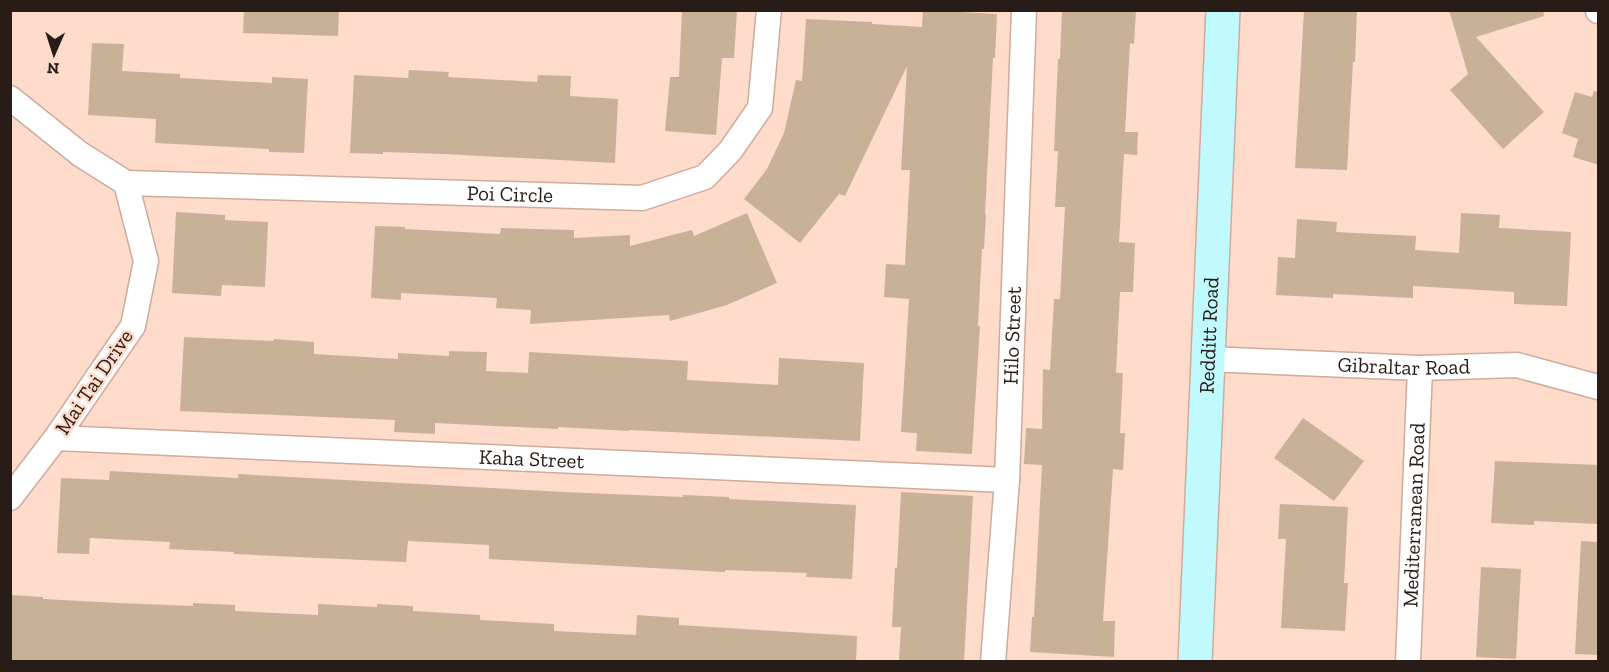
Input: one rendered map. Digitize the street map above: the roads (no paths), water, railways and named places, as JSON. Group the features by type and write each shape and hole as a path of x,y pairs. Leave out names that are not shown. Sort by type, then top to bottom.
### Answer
{"street":[{"name":"Poi Circle","path":"126,183 642,198 705,177 730,151 760,108 769,10"},
{"name":"Hilo Street","path":"993,662 1007,480 1024,10"},
{"name":"Redditt Road","path":"1195,662 1223,10"},
{"path":"10,98 80,154 126,183"},
{"name":"Mai Tai Drive","path":"10,498 56,438 133,326 146,261 126,183"},
{"name":"Gibraltar Road","path":"1208,359 1420,368 1517,365 1599,387"},
{"name":"Mediterranean Road","path":"1408,662 1420,368"},
{"name":"Kaha Street","path":"56,438 1007,480"}]}
